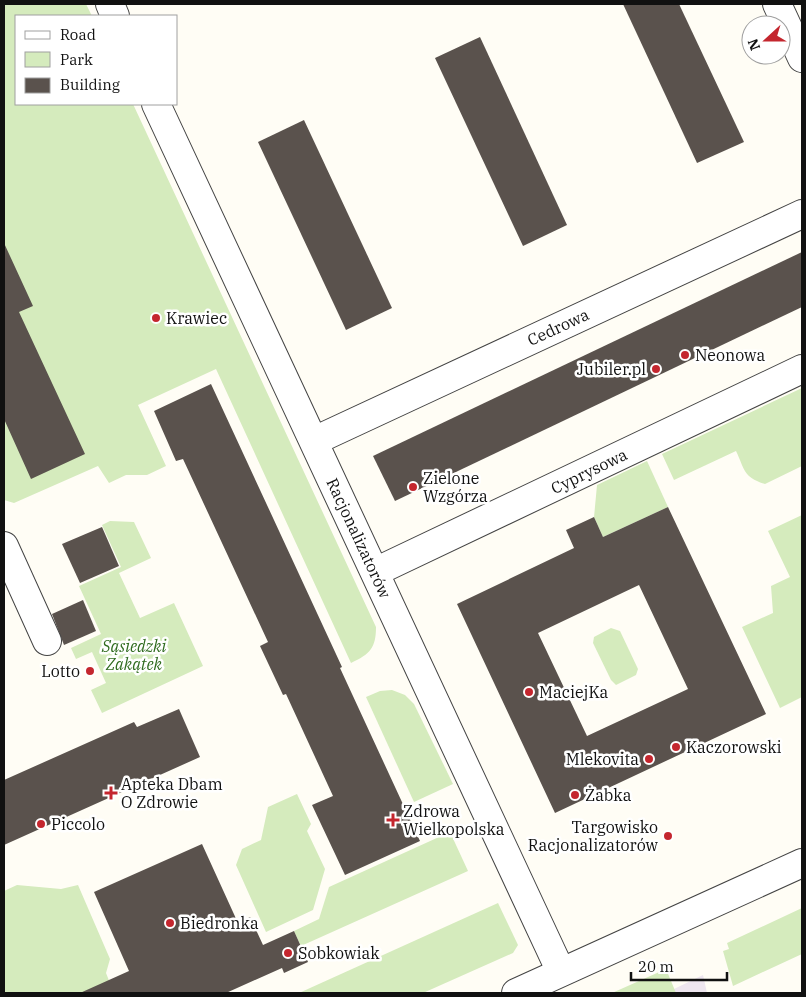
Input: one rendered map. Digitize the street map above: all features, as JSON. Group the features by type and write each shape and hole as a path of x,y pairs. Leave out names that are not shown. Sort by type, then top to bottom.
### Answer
{"street":[{"path":"777,4 802,58"},
{"name":"Racjonalizatorów","path":"156,105 562,972"},
{"name":"Cedrowa","path":"314,441 802,214"},
{"name":"Cyprysowa","path":"375,572 802,369"},
{"path":"4,546 47,641"},
{"path":"516,993 802,864"}],"shaded area":[{"path":"703,975 707,993 664,993 674,989"}],"green space":[{"path":"4,4 86,4 92,15 15,15 15,105 133,105 376,627 375,640 367,653 351,663 216,369 138,405 166,466 147,475 126,475 109,483 98,466 14,503 4,500"},
{"path":"802,388 802,466 765,484 752,479 743,468 736,451 674,480 662,454"},
{"path":"647,461 668,507 603,537 594,517 597,485"},
{"path":"802,515 802,697 780,708 742,627 773,613 771,586 790,577 768,531"},
{"name":"Sąsiedzki Zakątek","path":"110,521 134,522 151,558 119,573 140,618 174,603 203,666 102,713 91,690 106,683 92,652 76,659 71,648 101,634 79,586 121,567 102,525"},
{"path":"611,628 620,631 638,669 636,675 616,685 611,680 593,643 594,637"},
{"path":"392,690 405,695 414,704 453,784 414,802 366,697 380,691"},
{"path":"297,794 311,824 307,831 325,869 313,910 266,932 236,865 242,849 261,840 268,807"},
{"path":"450,832 468,871 301,946 294,931 319,919 329,887"},
{"path":"17,885 61,889 78,885 110,959 106,973 114,993 4,993 4,891"},
{"path":"498,903 518,945 513,953 423,993 299,993"},
{"path":"802,908 802,954 733,986 723,951 729,949 727,943"},
{"path":"666,969 676,993 612,993"}],"building":[{"path":"623,4 679,4 744,142 697,163"},
{"path":"480,37 567,225 523,246 435,58"},
{"path":"304,120 392,308 346,330 258,142"},
{"path":"4,243 33,306 19,312 85,454 31,479 4,419"},
{"path":"802,252 802,307 395,501 373,456"},
{"path":"211,384 420,841 345,875 312,805 333,796 286,694 283,695 260,646 268,642 183,459 176,461 154,411"},
{"path":"668,507 766,714 555,813 457,604 574,548 566,530 594,517 603,537","holes":["639,585 688,689 587,736 538,633"]},
{"path":"102,527 119,566 80,583 62,544"},
{"path":"83,600 96,631 64,645 52,614"},
{"path":"179,709 200,757 4,845 4,780 134,722 137,727"},
{"path":"202,844 238,923 250,917 263,945 294,931 308,962 284,973 282,968 226,993 80,993 129,971 94,892"}],"place":[{"name":"Krawiec","path":"156,318"},
{"name":"Neonowa","path":"685,355"},
{"name":"Jubiler.pl","path":"656,369"},
{"name":"Zielone Wzgórza","path":"413,487"},
{"name":"Lotto","path":"90,671"},
{"name":"MaciejKa","path":"529,692"},
{"name":"Kaczorowski","path":"676,747"},
{"name":"Mlekovita","path":"649,759"},
{"name":"Apteka Dbam O Zdrowie","path":"111,793"},
{"name":"Żabka","path":"575,795"},
{"name":"Zdrowa Wielkopolska","path":"393,820"},
{"name":"Piccolo","path":"41,824"},
{"name":"Targowisko Racjonalizatorów","path":"668,836"},
{"name":"Biedronka","path":"170,923"},
{"name":"Sobkowiak","path":"288,953"}]}
